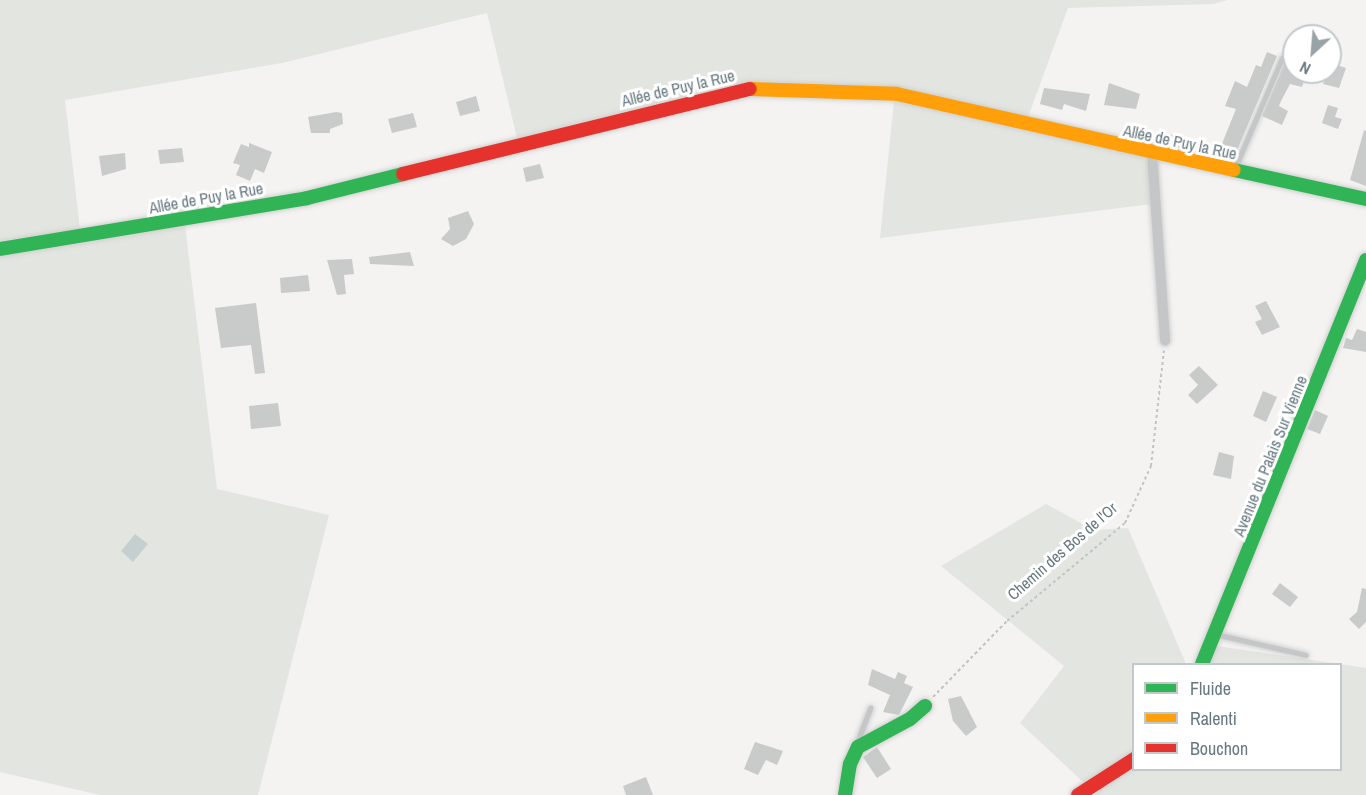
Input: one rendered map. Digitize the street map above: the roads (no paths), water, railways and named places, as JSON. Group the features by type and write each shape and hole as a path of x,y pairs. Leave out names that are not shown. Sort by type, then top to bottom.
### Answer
{"street":[{"name":"Allée de Puy la Rue","path":"0,249 307,198 711,96 764,87 897,94 1152,153 1366,199"},
{"path":"1152,153 1164,341"},
{"name":"Avenue du Palais Sur Vienne","path":"1202,663 1366,260"},
{"path":"845,795 854,753 925,706"},
{"path":"1078,795 1132,760"}],"lane":[{"path":"1234,171 1282,58"},
{"path":"1215,634 1306,655"},
{"path":"854,753 870,708"}]}
